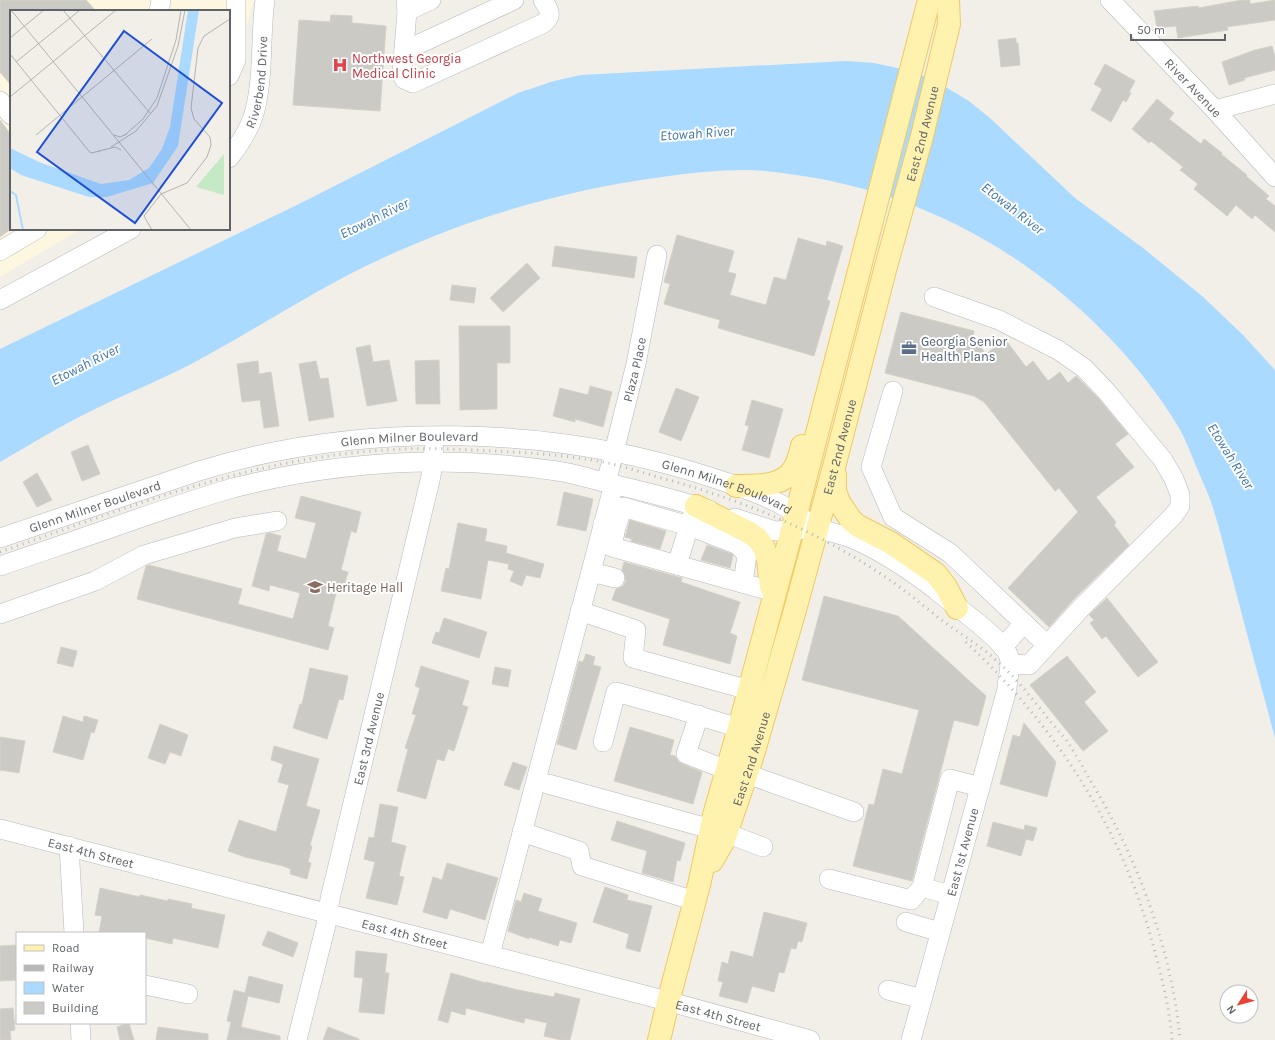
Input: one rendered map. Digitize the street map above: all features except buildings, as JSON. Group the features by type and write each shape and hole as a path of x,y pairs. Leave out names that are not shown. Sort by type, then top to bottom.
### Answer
{"main road":[{"name":"East 2nd Avenue","path":"737,772 739,728 929,0"},
{"name":"East 2nd Avenue","path":"659,1040 697,893 737,772 766,714 835,463 885,270 920,143 950,24 948,0"},
{"path":"736,486 766,485 776,482 790,474 796,465 812,414 824,402"},
{"path":"835,463 835,491 851,520 858,526 896,546 936,574 946,587 957,608"},
{"path":"693,516 748,532 757,538 763,546 768,559 772,597"}],"street":[{"path":"159,10 161,0"},
{"path":"236,0 231,64 261,59"},
{"name":"Riverbend Drive","path":"230,157 241,142 255,111 261,75 262,23 265,0"},
{"path":"431,0 406,6 402,74 404,79 413,84 547,21 550,16 543,0"},
{"path":"404,51 514,0"},
{"name":"River Avenue","path":"1110,0 1215,110 1275,177"},
{"path":"1215,110 1275,94"},
{"path":"0,101 10,114"},
{"path":"0,251 35,230"},
{"path":"0,300 104,235 126,230"},
{"name":"Plaza Place","path":"610,526 610,483 614,453 636,364 657,255"},
{"path":"934,297 999,320 1058,350 1084,368 1107,392 1163,460 1174,479 1180,495 1180,506 1174,515 1082,607 1029,665 1010,664"},
{"path":"893,392 871,467 893,517 950,553 1048,645"},
{"name":"Glenn Milner Boulevard","path":"0,538 220,464 267,453 352,440 398,436 466,436 532,440 572,445 678,466 736,486 778,503 794,522"},
{"name":"East 3rd Avenue","path":"297,1040 432,476 436,436"},
{"name":"Glenn Milner Boulevard","path":"0,566 171,507 233,488 297,474 391,463 447,462 527,467 559,471 610,483 693,516 775,531 794,522 817,527 848,538 877,551 911,572 988,632 1009,655 1010,664"},
{"path":"490,955 590,572 610,526 623,507 693,516 738,545 747,555 743,583"},
{"path":"677,565 693,516"},
{"path":"0,614 95,582 144,556 235,528 277,521"},
{"path":"610,526 612,547 743,583 772,597"},
{"path":"590,572 614,578"},
{"path":"580,612 636,630 633,658 749,690"},
{"path":"1003,647 1024,623"},
{"name":"East 1st Avenue","path":"911,1040 1007,689 1010,664"},
{"path":"603,742 616,692 699,715 739,728"},
{"path":"699,715 686,754 854,812"},
{"path":"829,879 911,900 922,887 950,779 980,787"},
{"path":"548,784 718,831 763,847"},
{"name":"East 4th Street","path":"0,829 490,955 810,1040"},
{"path":"522,832 579,852 582,866 697,893"},
{"path":"69,846 74,932"},
{"path":"922,887 950,895"},
{"path":"906,922 940,932"},
{"path":"146,985 188,994"},
{"path":"888,990 922,999"},
{"path":"80,1024 81,1040"}],"shaded area":[{"path":"0,0 254,0 230,82 230,10 10,10 10,230 79,230 0,277"}],"water":[{"name":"Etowah River","path":"846,61 874,63 911,71 937,82 969,101 991,119 1075,198 1143,248 1202,296 1243,335 1275,370 1275,738 1220,532 1210,500 1182,433 1162,401 1142,374 1096,324 1071,301 1018,260 968,231 923,209 900,200 828,180 789,174 745,170 693,173 590,189 519,207 484,218 416,243 334,282 193,363 83,415 0,462 0,349 299,204 518,93 554,81 581,75"}],"railway":[{"path":"0,552 178,491 223,478 314,458 389,450 445,449 507,452 558,455 591,460 621,466 684,484 762,511 835,546 883,575 944,622 992,656 1016,680 1067,741 1123,840 1150,905 1169,972 1176,1006 1180,1040"},
{"path":"966,642 1000,676 1031,711 1059,748 1085,787 1107,827 1127,870 1144,914 1164,990 1172,1040"}],"place":[{"name":"Northwest Georgia Medical Clinic","path":"340,65"},
{"name":"Georgia Senior Health Plans","path":"909,348"},
{"name":"Heritage Hall","path":"315,587"}]}
